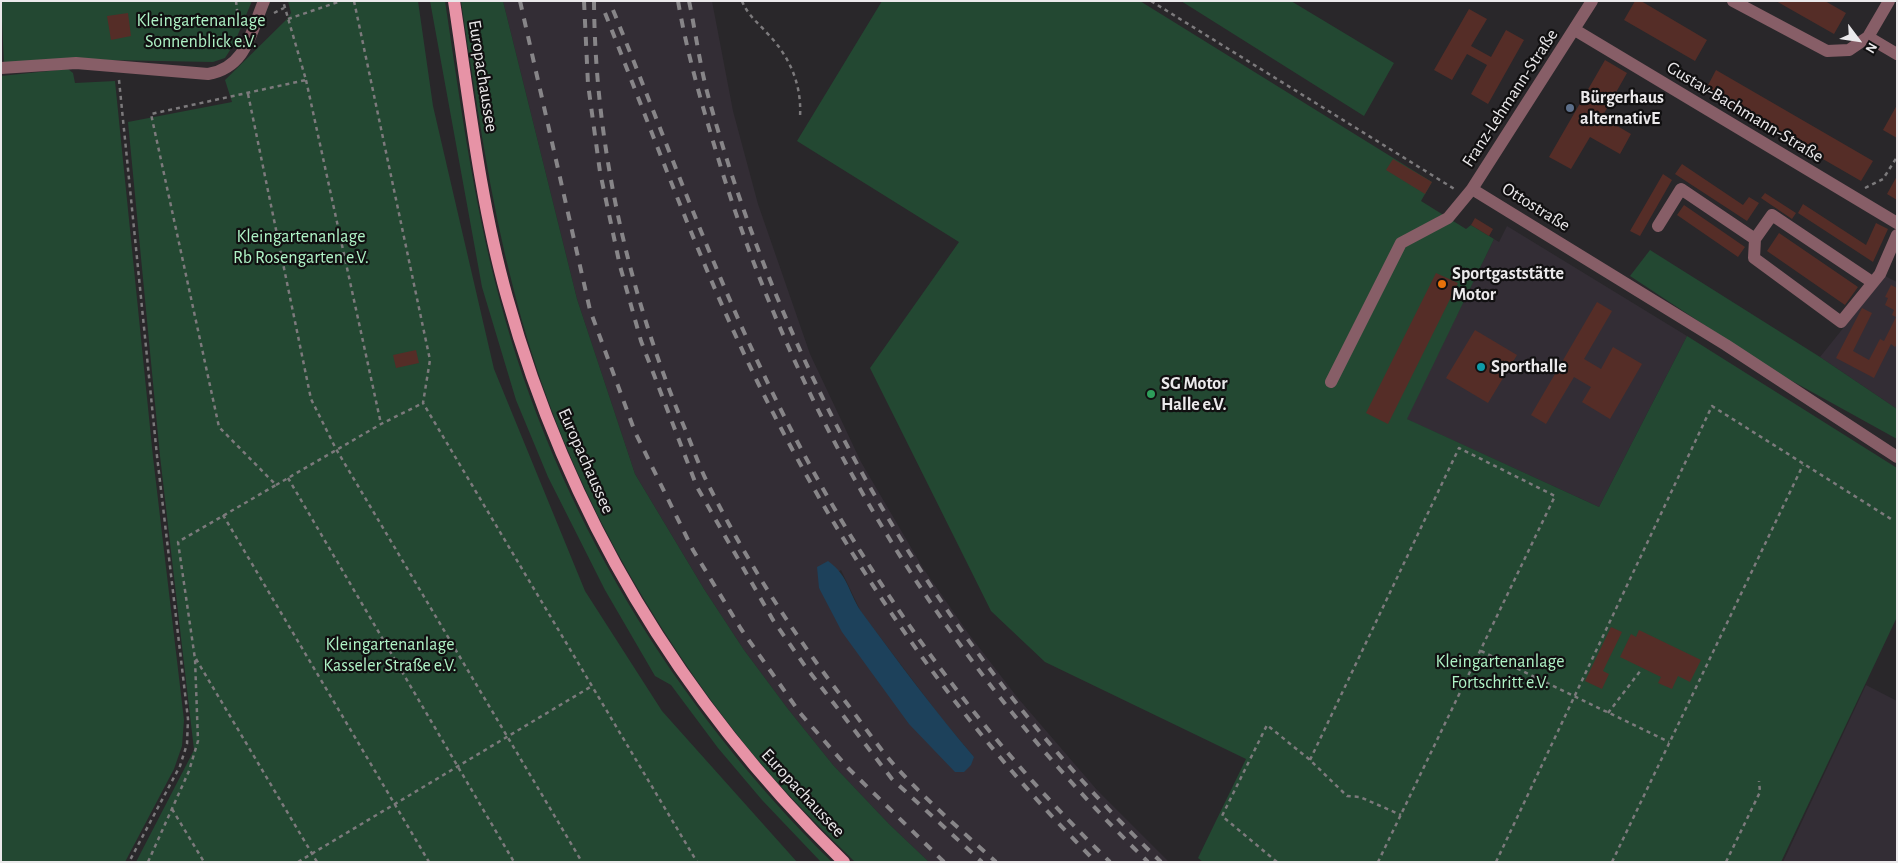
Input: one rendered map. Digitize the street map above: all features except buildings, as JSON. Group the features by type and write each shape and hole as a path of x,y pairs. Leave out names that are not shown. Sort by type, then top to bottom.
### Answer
{"main road":[{"name":"Europachaussee","path":"454,1 486,205 507,295 531,375 570,473 608,552 675,664 759,773 844,862"}],"street":[{"path":"1,68 55,63 118,66 208,74 221,72 233,65 247,41 264,1"},
{"name":"Franz-Lehmann-Straße","path":"1331,382 1401,243 1448,218 1472,189 1592,1"},
{"path":"1733,1 1827,51 1849,50 1868,37 1888,1"},
{"name":"Gustav-Bachmann-Straße","path":"1575,30 1897,223"},
{"path":"1868,37 1897,54"},
{"name":"Ottostraße","path":"1472,189 1718,340 1897,457"},
{"path":"1658,226 1681,189 1755,239"},
{"path":"1876,278 1772,215 1755,239 1754,258 1841,322 1876,278 1897,235"}],"path":[{"path":"236,1 239,32 247,41"},
{"path":"282,1 306,80 381,424"},
{"path":"287,19 341,1"},
{"path":"354,1 430,360 424,403 697,862"},
{"path":"742,1 753,19 782,52 792,68 800,92 800,117"},
{"path":"1151,1 1455,190 1472,189"},
{"path":"118,66 157,456 188,719 187,744 180,766 129,862"},
{"path":"276,485 219,427 151,114 306,80"},
{"path":"248,94 311,399 336,449 582,862"},
{"path":"1850,195 1883,179 1897,157"},
{"path":"148,862 189,770 198,741 196,659 178,542 336,449 424,403"},
{"path":"1496,862 1712,406 1891,519"},
{"path":"1310,760 1459,448 1555,496 1378,862"},
{"path":"1612,862 1803,464"},
{"path":"288,478 514,862"},
{"path":"223,515 429,862"},
{"path":"1481,651 1669,742"},
{"path":"196,659 317,862"},
{"path":"1608,713 1641,670"},
{"path":"298,862 592,686"},
{"path":"1277,862 1222,816 1267,725 1310,760 1347,796 1360,797 1401,815"},
{"path":"1726,862 1760,792 1759,781"},
{"path":"172,809 204,862"}],"shaded area":[{"path":"503,1 712,1 733,111 758,204 810,354 861,462 923,568 968,633 1017,697 1097,790 1169,862 929,862 889,824 833,765 744,650 704,589 635,474 577,299","holes":["841,570 861,612 942,719 974,757 819,588"]},
{"path":"1507,226 1687,336 1599,507 1406,419 1494,239 1499,242"},
{"path":"1885,276 1897,282 1897,409 1820,357"},
{"path":"1866,685 1897,701 1897,862 1783,862"}],"green space":[{"name":"Kleingartenanlage Sonnenblick e.V.","path":"1,1 252,1 234,44 225,58 213,62 53,59 4,63"},
{"name":"Kleingartenanlage Kasseler Straße e.V.","path":"288,1 418,1 433,106 494,369 585,591 662,711 797,862 136,862 194,750 160,456 128,122 232,102 225,80 287,19 291,13"},
{"path":"430,1 445,1 474,187 499,297 523,377 553,454 588,530 628,602 672,672 721,738 775,802 832,862 821,862 762,800 718,748 671,685 655,676 605,590 548,477 516,400 482,287"},
{"path":"461,1 503,1 577,299 635,474 704,589 744,650 788,709 833,765 889,824 929,862 855,862 818,826 759,762 696,678 661,627 600,520 574,465 551,408 531,350 514,291 497,219"},
{"name":"Kleingartenanlage Fortschritt e.V.","path":"882,1 1140,1 1432,182 1421,201 1466,229 1471,225 1494,239 1407,419 1599,507 1687,336 1897,468 1897,617 1781,862 1203,862 1198,858 1246,759 1045,662 991,611 870,368 959,242 797,141"},
{"path":"1181,1 1291,1 1394,63 1364,116"},
{"path":"68,69 73,73 75,83 115,81 153,457 184,720 182,746 174,769 125,862 1,862 1,76"},
{"path":"1650,250 1820,357 1897,409 1897,439 1774,371 1630,276"}],"water":[{"path":"828,561 841,573 858,607 890,651 974,757 971,765 964,772 955,772 909,724 842,632 819,588 817,567"}],"railway":[{"path":"520,1 590,310 635,432 693,550 741,629 800,713 848,768 944,862"},
{"path":"584,1 588,84 600,172 620,266 641,341 697,487 773,620 805,666 892,779 982,862"},
{"path":"594,1 596,57 601,112 609,168 620,223 633,278 649,331 667,384 705,477 741,545 773,599 808,651 876,743 920,792 996,862"},
{"path":"678,1 692,66 709,129 756,268 795,362 841,454 892,543 948,628 1010,710 1076,788 1148,862"},
{"path":"689,1 709,99 743,207 783,311 830,413 884,511 944,606 1010,696 1083,781 1161,862"},
{"path":"613,10 704,239 743,330 797,442 834,507 873,572 915,634 960,694 1008,753 1058,809 1110,862"},
{"path":"605,13 678,198 736,336 791,447 827,511 866,574 950,695 996,753 1096,862"}],"place":[{"name":"Bürgerhaus alternativE","path":"1570,108"},
{"name":"Sportgaststätte Motor","path":"1442,284"},
{"name":"Sporthalle","path":"1481,367"},
{"name":"SG Motor Halle e.V.","path":"1151,394"}],"park label":[{"name":"Kleingartenanlage Rb Rosengarten e.V.","path":"301,247"}]}
